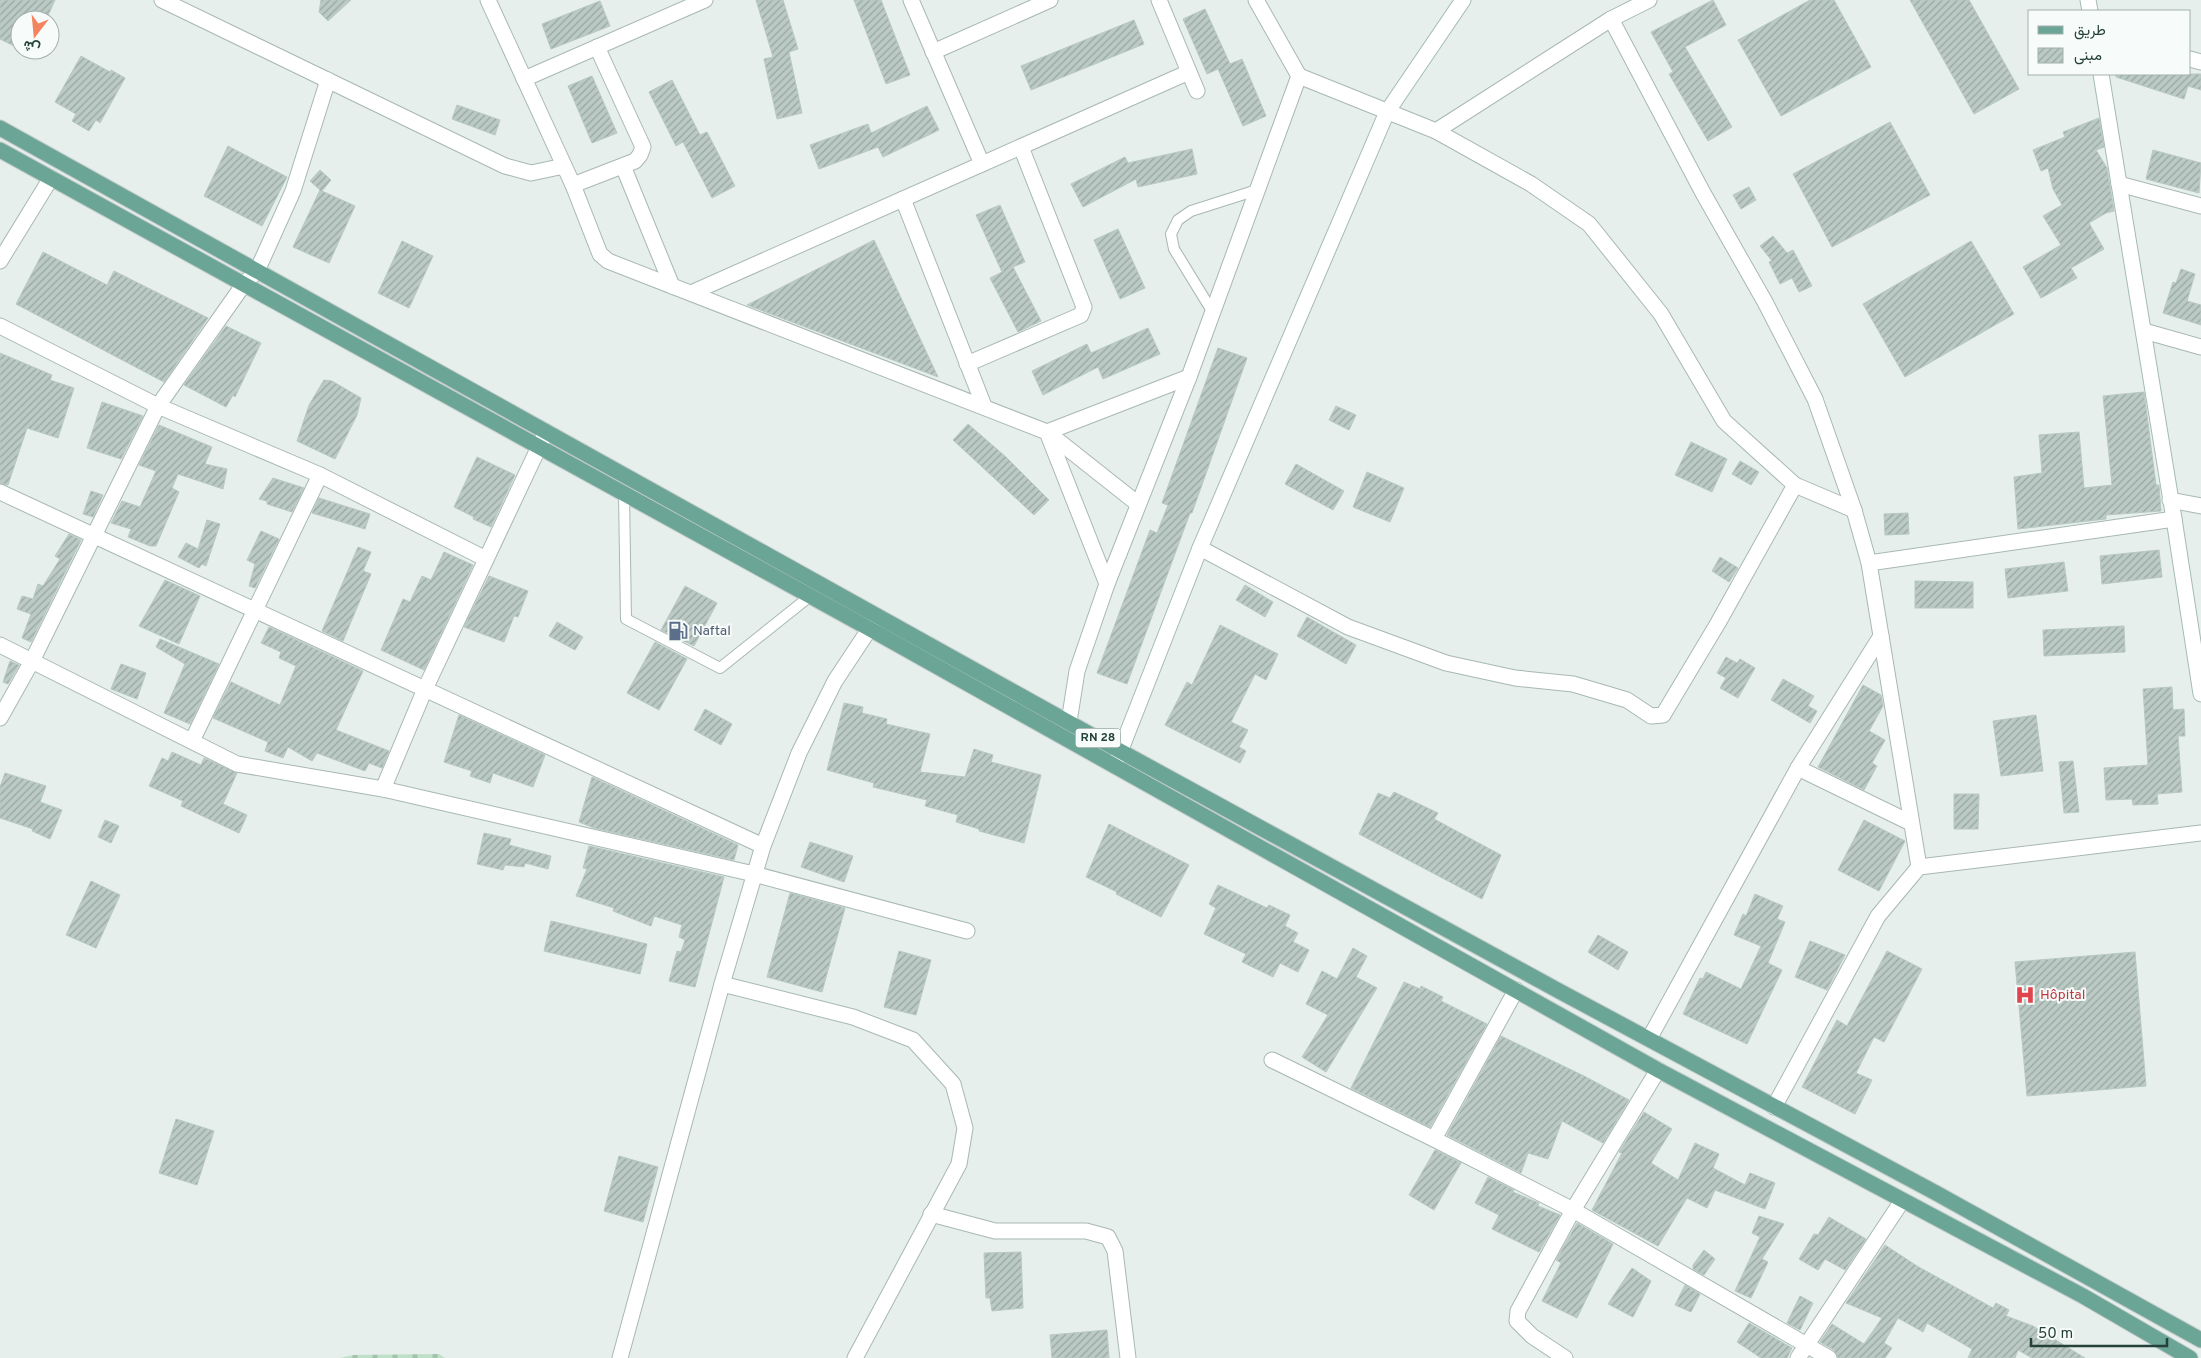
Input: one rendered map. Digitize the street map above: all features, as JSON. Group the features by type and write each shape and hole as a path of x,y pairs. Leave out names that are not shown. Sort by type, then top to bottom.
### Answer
{"main road":[{"name":"RN 28","path":"0,128 1120,751 1774,1107 1944,1197 2201,1340"},
{"name":"RN 28","path":"0,150 870,629 1658,1070 2083,1296 2190,1358"}],"street":[{"path":"162,0 505,166 531,173 564,166"},
{"path":"488,0 573,185 600,254 608,261 1047,432 1138,504"},
{"path":"911,0 982,164"},
{"path":"934,52 1050,0"},
{"path":"1159,0 1197,91"},
{"path":"1256,0 1300,76 1436,131 1531,184 1589,224 1661,314 1724,421 1795,485 1854,510"},
{"path":"1115,766 1200,548 1387,112 1463,0"},
{"path":"1436,131 1611,19 1649,0"},
{"path":"524,79 696,2"},
{"path":"1611,19 1703,193 1765,302 1815,399 1854,510 1869,563 1919,867"},
{"path":"573,185 635,161 643,147 597,47"},
{"path":"692,294 1190,72"},
{"path":"2101,75 2170,500 2198,655 2201,694"},
{"path":"1069,722 1077,671 1107,584 1189,377 1300,76"},
{"path":"2,709 32,661 158,406 244,284 257,271 293,190 328,80"},
{"path":"967,364 1081,315 1084,307 1021,147"},
{"path":"623,166 672,286"},
{"path":"0,261 51,178"},
{"path":"2119,184 2201,206"},
{"path":"903,199 984,406"},
{"path":"0,326 158,406 320,474 486,559"},
{"path":"2144,331 2201,347"},
{"path":"1047,432 1189,377"},
{"path":"383,789 425,689 546,432"},
{"path":"1047,432 1107,584"},
{"path":"192,741 320,474"},
{"path":"1200,548 1348,627 1446,663 1516,678 1573,684 1627,700 1651,716 1658,717 1663,715 1718,622 1795,485"},
{"path":"0,492 763,846"},
{"path":"2170,500 2201,506"},
{"path":"1869,563 2174,519"},
{"path":"620,1358 722,984 763,846 807,737 835,681 878,616"},
{"path":"1649,1039 1798,768 1881,636"},
{"path":"0,645 237,764 383,789 754,874 968,931"},
{"path":"1798,768 1911,823"},
{"path":"1774,1107 1878,916 1919,867 2201,833"},
{"path":"722,984 853,1017 913,1040 953,1084 965,1128 959,1164 856,1358"},
{"path":"1434,1139 1516,990"},
{"path":"1272,1060 1434,1139 1573,1210 1802,1352 1829,1358"},
{"path":"1565,1358 1532,1336 1517,1321 1518,1311 1573,1210 1658,1070"},
{"path":"1802,1352 1902,1201"},
{"path":"931,1214 995,1231 1086,1231 1108,1237 1115,1251 1128,1358"}],"lane":[{"path":"1212,311 1174,249 1171,234 1178,220 1191,211 1258,190"},
{"path":"624,494 626,619 720,668 809,597"}],"green space":[{"path":"439,1354 445,1358 340,1358 353,1355"}],"building":[{"path":"0,0 55,0 50,10 10,10 10,44 0,39"},
{"path":"321,0 351,0 328,21 319,12"},
{"path":"756,0 783,0 798,49 789,52 802,113 777,119 764,59 773,57"},
{"path":"854,0 881,0 910,75 886,84"},
{"path":"1713,0 1726,25 1685,47 1732,127 1708,141 1669,74 1673,72 1651,32"},
{"path":"1810,0 1834,0 1871,67 1781,116 1738,40"},
{"path":"1910,0 1969,0 2019,89 1974,114"},
{"path":"600,1 610,26 551,49 542,24"},
{"path":"1205,9 1230,64 1242,59 1266,116 1243,126 1218,69 1207,74 1183,19"},
{"path":"1134,20 1144,44 1031,90 1021,66"},
{"path":"81,56 125,78 100,123 96,120 89,131 72,121 76,114 55,102"},
{"path":"2201,74 2201,90 2188,86 2184,99 2116,77 2116,75"},
{"path":"592,76 617,133 592,143 568,86"},
{"path":"672,80 700,135 707,132 735,186 712,198 683,142 676,146 649,92"},
{"path":"457,105 500,120 495,135 452,119"},
{"path":"927,106 939,130 883,157 878,147 819,169 810,145 868,124 871,133"},
{"path":"2099,118 2104,147 2096,150 2107,168 2114,211 2106,213 2089,223 2104,249 2071,268 2077,278 2041,298 2023,267 2061,245 2043,216 2062,205 2053,189 2048,168 2041,171 2033,150 2065,137 2063,132"},
{"path":"1890,122 1930,195 1832,247 1793,174"},
{"path":"228,146 287,177 262,226 204,196"},
{"path":"1192,149 1197,174 1138,187 1136,179 1083,207 1071,184 1125,157 1128,163"},
{"path":"2153,150 2201,163 2199,193 2146,179"},
{"path":"320,170 331,180 322,191 355,206 329,263 293,247 320,190 310,181"},
{"path":"1749,187 1756,200 1741,209 1733,195"},
{"path":"1000,205 1025,262 1013,267 1041,321 1018,332 990,278 1002,272 976,215"},
{"path":"1118,229 1145,288 1120,299 1094,240"},
{"path":"1773,236 1787,253 1793,250 1812,286 1799,292 1792,278 1780,284 1769,262 1772,261 1760,246"},
{"path":"874,240 938,377 747,305"},
{"path":"402,241 433,256 409,308 378,293"},
{"path":"1971,241 2014,314 1905,377 1863,304"},
{"path":"43,252 107,285 114,271 208,318 164,382 16,304"},
{"path":"2181,269 2195,274 2187,301 2201,305 2201,325 2163,313 2173,282 2176,283"},
{"path":"226,326 261,343 235,397 233,395 226,407 184,385"},
{"path":"1148,328 1160,354 1103,379 1098,367 1043,395 1032,371 1087,344 1091,353"},
{"path":"1218,348 1247,358 1192,513 1190,513 1127,684 1097,673 1150,530 1157,533 1168,505 1162,503"},
{"path":"0,353 52,375 50,380 74,388 58,438 27,428 8,485 0,483"},
{"path":"324,380 332,381 361,398 357,415 335,459 297,441 309,405"},
{"path":"2144,392 2156,485 2159,485 2161,511 2106,515 2106,519 2018,529 2014,477 2042,473 2039,435 2079,432 2084,488 2112,485 2103,396"},
{"path":"102,402 143,416 121,459 87,448"},
{"path":"1336,406 1356,415 1349,430 1329,420"},
{"path":"968,424 1006,457 1049,500 1034,515 953,440"},
{"path":"159,425 212,447 205,464 227,469 223,489 178,474 172,488 179,492 156,546 150,546 128,537 131,529 111,523 122,501 140,507 156,471 139,465"},
{"path":"1691,442 1727,459 1712,492 1675,475"},
{"path":"477,457 515,475 491,527 473,519 474,517 454,507"},
{"path":"1740,461 1759,472 1751,485 1732,474"},
{"path":"1296,464 1344,491 1333,510 1285,484"},
{"path":"1367,472 1404,488 1390,522 1353,507"},
{"path":"273,478 304,488 292,512 267,504 267,501 259,499"},
{"path":"91,491 103,495 93,517 83,514"},
{"path":"319,498 370,514 365,529 312,513"},
{"path":"1908,513 1909,534 1885,535 1884,514"},
{"path":"207,520 220,524 206,566 202,564 199,568 178,557 186,543 198,549"},
{"path":"261,531 279,539 255,588 249,586 255,564 247,560"},
{"path":"69,534 81,540 31,642 22,638 31,614 17,609 22,596 33,599 38,584 43,586 60,559 55,556"},
{"path":"358,547 371,552 363,571 371,574 343,641 322,631"},
{"path":"2159,550 2162,577 2102,584 2100,556"},
{"path":"444,552 473,565 424,670 381,650 403,599 410,602 422,576 431,580"},
{"path":"1720,557 1738,568 1729,582 1712,571"},
{"path":"2064,562 2068,591 2008,598 2005,569"},
{"path":"489,576 528,591 518,617 514,616 504,642 464,627"},
{"path":"165,580 200,596 179,644 139,626"},
{"path":"1915,581 1973,582 1973,608 1915,608"},
{"path":"1245,585 1273,602 1265,617 1236,600"},
{"path":"685,586 717,603 694,646 661,630"},
{"path":"1307,617 1356,645 1346,664 1297,636"},
{"path":"557,622 583,637 575,650 549,636"},
{"path":"1220,625 1278,654 1266,680 1255,674 1231,722 1248,730 1239,747 1246,751 1240,763 1165,725 1187,682 1192,685"},
{"path":"2124,626 2125,652 2044,656 2043,630"},
{"path":"269,627 363,671 336,730 389,751 382,768 369,763 365,771 317,753 312,761 288,747 283,758 265,751 268,742 213,718 231,682 280,705 296,666 279,658 281,652 261,643"},
{"path":"160,639 219,664 190,724 164,713 185,664 156,647"},
{"path":"655,642 687,659 659,710 627,693"},
{"path":"1726,657 1737,663 1740,659 1755,668 1738,698 1720,688 1726,678 1717,673"},
{"path":"10,661 19,665 8,684 3,682"},
{"path":"121,664 146,673 137,699 111,689"},
{"path":"1783,679 1814,696 1808,706 1817,711 1810,723 1771,700"},
{"path":"1863,685 1881,695 1883,706 1869,731 1885,740 1872,763 1877,766 1864,790 1818,767"},
{"path":"2172,687 2173,710 2184,709 2185,736 2178,736 2182,792 2157,794 2158,804 2133,805 2132,799 2106,800 2104,768 2148,765 2143,689"},
{"path":"844,703 863,707 862,713 887,719 886,724 930,734 920,772 965,777 974,749 993,755 991,762 1041,775 1024,843 979,831 979,829 956,822 958,815 925,806 927,800 873,787 874,783 827,770"},
{"path":"705,709 732,724 721,745 694,730"},
{"path":"459,715 545,755 533,787 493,773 490,783 470,776 472,771 444,762"},
{"path":"2036,715 2043,771 2001,776 1993,721"},
{"path":"172,752 201,765 204,758 237,773 223,804 247,815 239,833 181,806 183,801 149,786 162,758 168,761"},
{"path":"2073,761 2079,812 2064,813 2059,762"},
{"path":"5,773 46,786 40,802 62,810 50,839 32,831 33,829 0,818 0,787"},
{"path":"592,777 738,845 734,860 594,828 579,822"},
{"path":"1394,792 1438,813 1434,819 1501,855 1482,899 1359,834 1378,793 1390,798"},
{"path":"1954,794 1979,794 1978,829 1954,829"},
{"path":"105,820 119,826 111,843 98,837"},
{"path":"1864,820 1905,841 1879,891 1838,870"},
{"path":"1109,824 1189,865 1161,917 1086,877"},
{"path":"484,833 511,839 509,845 551,856 548,869 525,863 524,867 505,865 503,870 477,864"},
{"path":"810,842 853,856 844,882 801,867"},
{"path":"589,846 724,877 695,987 669,981 677,951 681,952 685,940 679,937 682,925 654,916 651,926 613,911 614,908 576,896 587,869 583,868"},
{"path":"91,881 120,895 96,948 66,935"},
{"path":"1218,885 1267,908 1269,905 1290,915 1285,926 1298,933 1293,942 1309,950 1298,972 1280,963 1273,977 1242,962 1246,954 1204,934 1216,908 1209,904"},
{"path":"790,893 845,908 822,992 767,977"},
{"path":"1755,894 1783,906 1777,919 1785,922 1768,963 1782,970 1747,1044 1683,1014 1700,978 1703,979 1706,972 1741,989 1761,946 1734,935 1743,914 1746,916"},
{"path":"551,921 647,944 640,974 544,951"},
{"path":"1598,935 1628,952 1618,970 1588,952"},
{"path":"1810,941 1845,955 1827,990 1795,977"},
{"path":"1353,948 1367,956 1356,977 1377,988 1326,1072 1302,1057 1328,1015 1306,1004 1322,971 1337,979"},
{"path":"899,951 931,960 916,1015 884,1007"},
{"path":"1887,951 1922,969 1884,1042 1874,1037 1856,1073 1872,1080 1855,1114 1802,1087 1837,1020 1847,1026"},
{"path":"2135,952 2146,1086 2027,1096 2015,962"},
{"path":"1404,982 1420,989 1421,986 1443,997 1441,1001 1487,1024 1430,1127 1351,1088"},
{"path":"1501,1036 1629,1100 1603,1143 1562,1121 1548,1159 1528,1153 1521,1173 1447,1135"},
{"path":"1644,1112 1672,1129 1651,1163 1678,1180 1695,1143 1719,1154 1713,1168 1745,1185 1750,1173 1775,1183 1765,1209 1715,1190 1707,1208 1687,1198 1658,1246 1592,1210 1622,1153 1619,1152"},
{"path":"176,1119 214,1131 197,1185 159,1173"},
{"path":"1435,1150 1461,1163 1434,1210 1409,1195"},
{"path":"619,1156 658,1167 643,1222 604,1211"},
{"path":"1488,1177 1514,1190 1513,1192 1539,1203 1538,1206 1560,1215 1539,1252 1492,1229 1499,1215 1475,1203"},
{"path":"1759,1216 1784,1224 1762,1259 1768,1262 1751,1298 1735,1291 1760,1237 1752,1233"},
{"path":"1829,1217 1866,1239 1845,1270 1825,1259 1818,1270 1799,1259 1814,1234 1818,1235"},
{"path":"1577,1223 1613,1244 1577,1318 1542,1301 1561,1263 1556,1260"},
{"path":"1885,1245 1917,1266 1993,1308 1996,1303 2009,1310 2006,1316 2033,1326 2085,1358 2032,1358 2018,1350 2015,1358 1968,1358 1972,1349 1927,1323 1923,1332 1898,1318 1884,1343 1892,1348 1885,1358 1838,1358 1834,1350 1820,1342 1832,1324 1864,1344 1882,1318 1846,1303"},
{"path":"1704,1250 1715,1259 1704,1275 1693,1269 1693,1265"},
{"path":"1021,1252 1023,1308 992,1311 990,1298 986,1298 984,1253"},
{"path":"1632,1268 1651,1281 1633,1317 1608,1304"},
{"path":"1685,1285 1700,1294 1691,1312 1675,1305"},
{"path":"1800,1296 1813,1303 1800,1330 1787,1323"},
{"path":"1749,1323 1792,1348 1787,1358 1761,1358 1737,1342"},
{"path":"1107,1330 1109,1358 1052,1358 1050,1335"}],"place":[{"name":"Naftal","path":"678,631"},
{"name":"Hôpital","path":"2025,995"}]}
